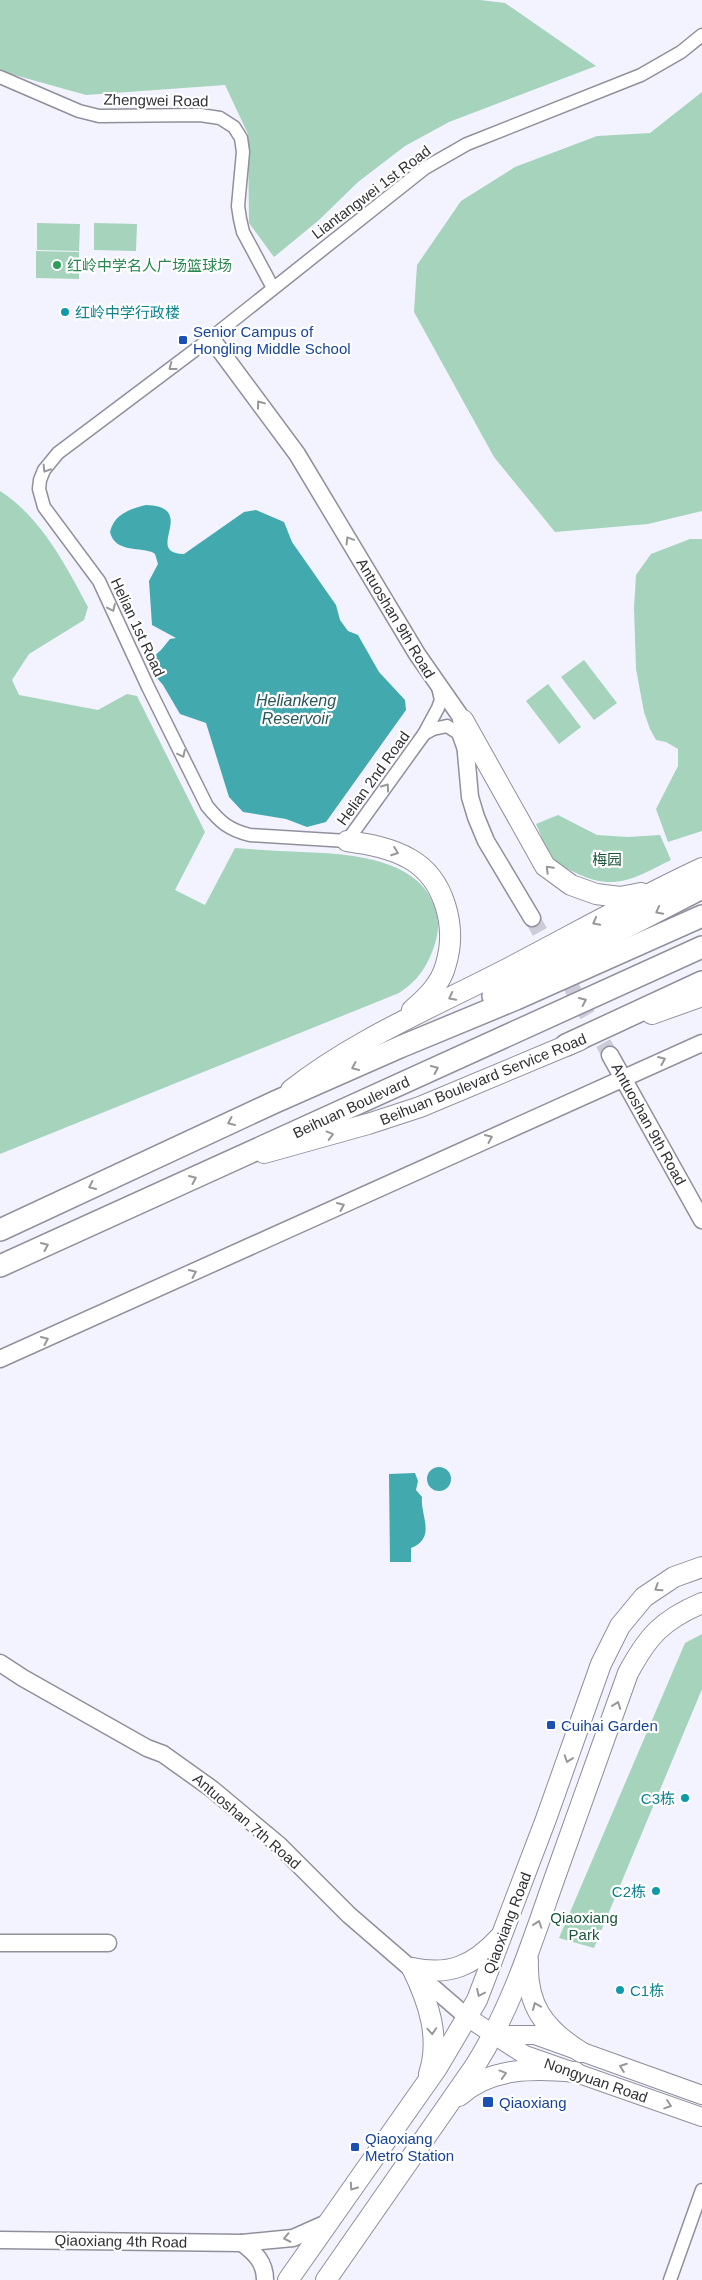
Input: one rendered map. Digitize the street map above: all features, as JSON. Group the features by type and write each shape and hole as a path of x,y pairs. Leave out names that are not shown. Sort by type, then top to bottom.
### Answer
{"highway":[{"path":"400,1047 525,978 594,945 702,888"},
{"path":"0,1230 275,1102 516,999 702,916"},
{"name":"Beihuan Boulevard","path":"0,1266 702,947"},
{"path":"566,1046 702,982"}],"main road":[{"path":"463,720 534,849 545,866 555,875 585,891 609,897 660,888"},
{"path":"347,841 377,846 398,852 411,859 434,881 446,906 450,935 446,965 440,980 427,998 395,1024"},
{"path":"275,1102 303,1080 395,1024 509,968 660,888 702,868"},
{"name":"Beihuan Boulevard Service Road","path":"232,1162 368,1124 420,1107 566,1046 702,996"},
{"name":"Qiaoxiang Road","path":"288,2280 427,2081 468,2017 485,1981 546,1820 601,1664 620,1626 644,1597 674,1577 702,1567"},
{"name":"Qiaoxiang Road","path":"326,2280 446,2107 494,2035 507,2009 628,1673 644,1644 661,1626 685,1610 702,1603"},
{"path":"412,1968 438,1972 453,1970 475,1960 487,1951 503,1933"},
{"path":"529,1951 528,1974 537,2010 546,2024 560,2039 581,2052"},
{"path":"412,1968 424,1993 432,2023 433,2053 427,2081"},
{"name":"Nongyuan Road","path":"468,2017 525,2055 699,2119"},
{"name":"Nongyuan Road","path":"494,2035 535,2035 698,2092"},
{"path":"446,2107 466,2090 503,2073 546,2069 575,2072"}],"street":[{"name":"Liantangwei 1st Road","path":"211,338 405,182 445,156 492,134 641,75 681,52 702,35"},
{"name":"Zhengwei Road","path":"0,77 79,111 99,116 200,115 220,118 234,127 241,138 243,152 238,206 243,232 273,288"},
{"name":"Antuoshan 9th Road","path":"211,338 297,454 438,686 463,720"},
{"name":"Helian 1st Road","path":"211,338 58,453 44,470 40,480 41,498 54,523 99,580 207,806 234,832 250,836 347,841"},
{"name":"Helian 2nd Road","path":"347,841 424,734 441,700 438,686"},
{"path":"463,720 470,797 476,817 486,841 532,918"},
{"name":"Helian 2nd Road","path":"424,734 440,726 453,728 458,733 466,753"},
{"path":"0,1360 623,1077 702,1043"},
{"name":"Antuoshan 9th Road","path":"610,1055 702,1220"},
{"name":"Antuoshan 7th Road","path":"0,1663 147,1748 163,1754 191,1772 279,1845 349,1915 468,2017"},
{"path":"0,1943 108,1943"},
{"path":"670,2280 702,2190"},
{"name":"Qiaoxiang 4th Road","path":"0,2240 242,2243 293,2238 330,2221"},
{"path":"242,2243 263,2264 265,2280"}],"green space":[{"path":"0,0 480,0 505,3 596,66 449,122 405,146 358,182 319,220 274,257 249,223 248,134 225,85 86,95 0,71"},
{"path":"702,92 702,511 648,524 555,532 494,457 414,312 417,265 461,201 515,167 597,136 650,133"},
{"name":"红岭中学名人广场篮球场","path":"37,223 80,224 79,251 37,250"},
{"name":"红岭中学名人广场篮球场","path":"94,223 137,224 136,251 94,250"},
{"name":"红岭中学名人广场篮球场","path":"36,251 79,252 79,279 36,278"},
{"path":"0,491 28,514 40,528 71,575 88,607 84,620 29,654 12,680 19,695 98,710 127,694 137,696 205,832 175,890 205,905 235,848 323,853 366,858 406,872 421,885 432,901 438,930 435,945 425,967 416,979 399,993 0,1154"},
{"path":"690,539 702,539 702,831 668,842 656,809 678,766 678,749 666,742 656,740 644,712 636,669 634,608 636,575 651,554"},
{"path":"584,660 617,703 594,720 561,677"},
{"path":"548,684 581,727 559,744 526,701"},
{"name":"梅园","path":"558,815 597,835 628,837 660,835 671,860 625,880 603,882 590,879 553,859 546,849 536,824"},
{"name":"Qiaoxiang Park","path":"702,1634 702,1689 594,1948 559,1938 685,1643"}],"water":[{"name":"Heliankeng Reservoir","path":"146,505 161,508 169,514 171,521 168,547 173,552 184,554 244,512 256,510 284,522 292,542 336,605 340,620 348,631 358,635 379,672 405,700 406,710 326,822 307,827 286,819 243,812 229,797 206,723 180,714 163,685 152,672 151,659 170,639 176,638 152,625 149,581 158,564 155,554 121,546 116,543 110,532 115,521 124,513"},
{"path":"439,1467 444,1468 450,1474 450,1484 444,1490 439,1491 434,1490 428,1484 427,1479 428,1474 434,1468"},
{"path":"415,1473 418,1481 416,1490 422,1497 426,1526 425,1532 419,1544 411,1548 411,1562 390,1562 389,1474"}],"tunnel":[{"path":"532,918 610,1055"}],"place":[{"name":"红岭中学名人广场篮球场","path":"57,265"},
{"name":"红岭中学行政楼","path":"65,312"},
{"name":"Senior Campus of Hongling Middle School","path":"183,340"},
{"name":"Cuihai Garden","path":"551,1725"},
{"name":"C3栋","path":"685,1798"},
{"name":"C2栋","path":"656,1891"},
{"name":"C1栋","path":"620,1990"},
{"name":"Qiaoxiang","path":"488,2102"},
{"name":"Qiaoxiang Metro Station","path":"355,2147"}]}
